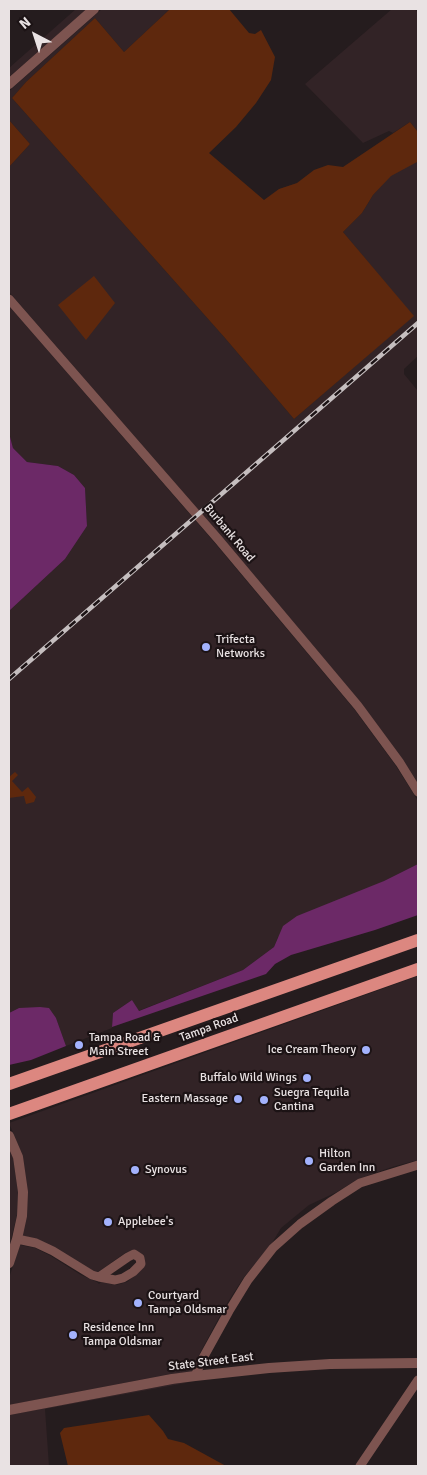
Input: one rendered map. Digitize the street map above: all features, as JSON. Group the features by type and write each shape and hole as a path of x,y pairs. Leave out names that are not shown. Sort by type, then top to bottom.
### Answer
{"main road":[{"name":"Tampa Road","path":"9,1084 418,940"},
{"name":"Tampa Road","path":"9,1114 418,969"}],"street":[{"path":"9,84 94,9"},
{"name":"Burbank Road","path":"9,299 218,539 358,706 418,792"},
{"path":"9,1136 18,1157 23,1192 22,1216 9,1263"},
{"path":"195,1376 229,1311 248,1280 273,1248 300,1224 360,1183 418,1165"},
{"path":"17,1239 36,1243 53,1251 83,1271 99,1277"},
{"name":"State Street East","path":"9,1410 195,1376 330,1364 418,1363"},
{"path":"360,1466 418,1380"}],"shaded area":[{"path":"76,9 87,9 9,77 9,68"},
{"path":"102,9 170,9 124,52 95,18 26,82 12,98 225,338 294,419 413,316 343,232 362,213 373,195 391,175 418,160 418,356 404,369 404,374 418,391 418,784 361,703 221,536 9,292 9,167 30,144 9,120 9,91"},
{"path":"170,9 229,9 249,33 255,34 261,30 275,57 271,80 256,103 236,127 209,153 264,200 279,189 297,183 314,170 328,165 343,167 410,122 418,132 417,162 391,176 373,195 362,213 343,232 414,316 294,419 225,338 12,98 26,82 95,18 124,52"},
{"path":"392,9 415,9 418,13 418,132 410,122 393,133 389,131 363,143 305,84"},
{"path":"9,120 30,144 9,167"},
{"path":"94,276 115,303 86,340 58,305"},
{"path":"9,306 214,542 354,709 396,766 418,801 418,864 278,937 274,947 243,970 138,1011 132,1000 113,1013 112,1028 66,1046 56,1018 19,1008 9,1013 9,611 65,559 87,526 85,488 74,475 58,466 27,462 13,448 9,433"},
{"path":"9,433 13,448 27,462 58,466 74,475 85,488 87,526 65,559 9,611"},
{"path":"15,772 18,775 12,781 22,792 28,787 36,797 34,802 26,804 24,796 9,798 9,777"},
{"path":"418,864 418,915 291,955 275,964 266,974 112,1027 113,1013 132,1000 139,1011 243,970 274,947 283,926 297,916 384,881"},
{"path":"418,976 418,1160 358,1179 337,1192 309,1205 281,1228 272,1243 244,1277 224,1308 192,1372 171,1374 9,1405 9,1278 20,1245 35,1248 99,1284 101,1282 116,1285 127,1282 144,1267 145,1258 136,1250 132,1250 98,1272 37,1239 23,1236 23,1157 9,1123"},
{"path":"19,1008 49,1008 56,1018 66,1046 31,1060 9,1065 9,1013"},
{"path":"9,1147 13,1157 18,1192 17,1215 9,1248"},
{"path":"191,1382 45,1409 49,1466 9,1466 9,1415"},
{"path":"149,1415 168,1439 184,1443 226,1466 68,1466 60,1433 64,1428"}],"railway":[{"path":"9,679 418,323"}],"place":[{"name":"Trifecta Networks","path":"206,647"},
{"name":"Tampa Road & Main Street","path":"79,1045"},
{"name":"Ice Cream Theory","path":"366,1050"},
{"name":"Buffalo Wild Wings","path":"307,1078"},
{"name":"Eastern Massage","path":"238,1099"},
{"name":"Suegra Tequila Cantina","path":"264,1100"},
{"name":"Hilton Garden Inn","path":"309,1161"},
{"name":"Synovus","path":"135,1170"},
{"name":"Applebee's","path":"108,1222"},
{"name":"Courtyard Tampa Oldsmar","path":"138,1303"},
{"name":"Residence Inn Tampa Oldsmar","path":"73,1335"}]}
